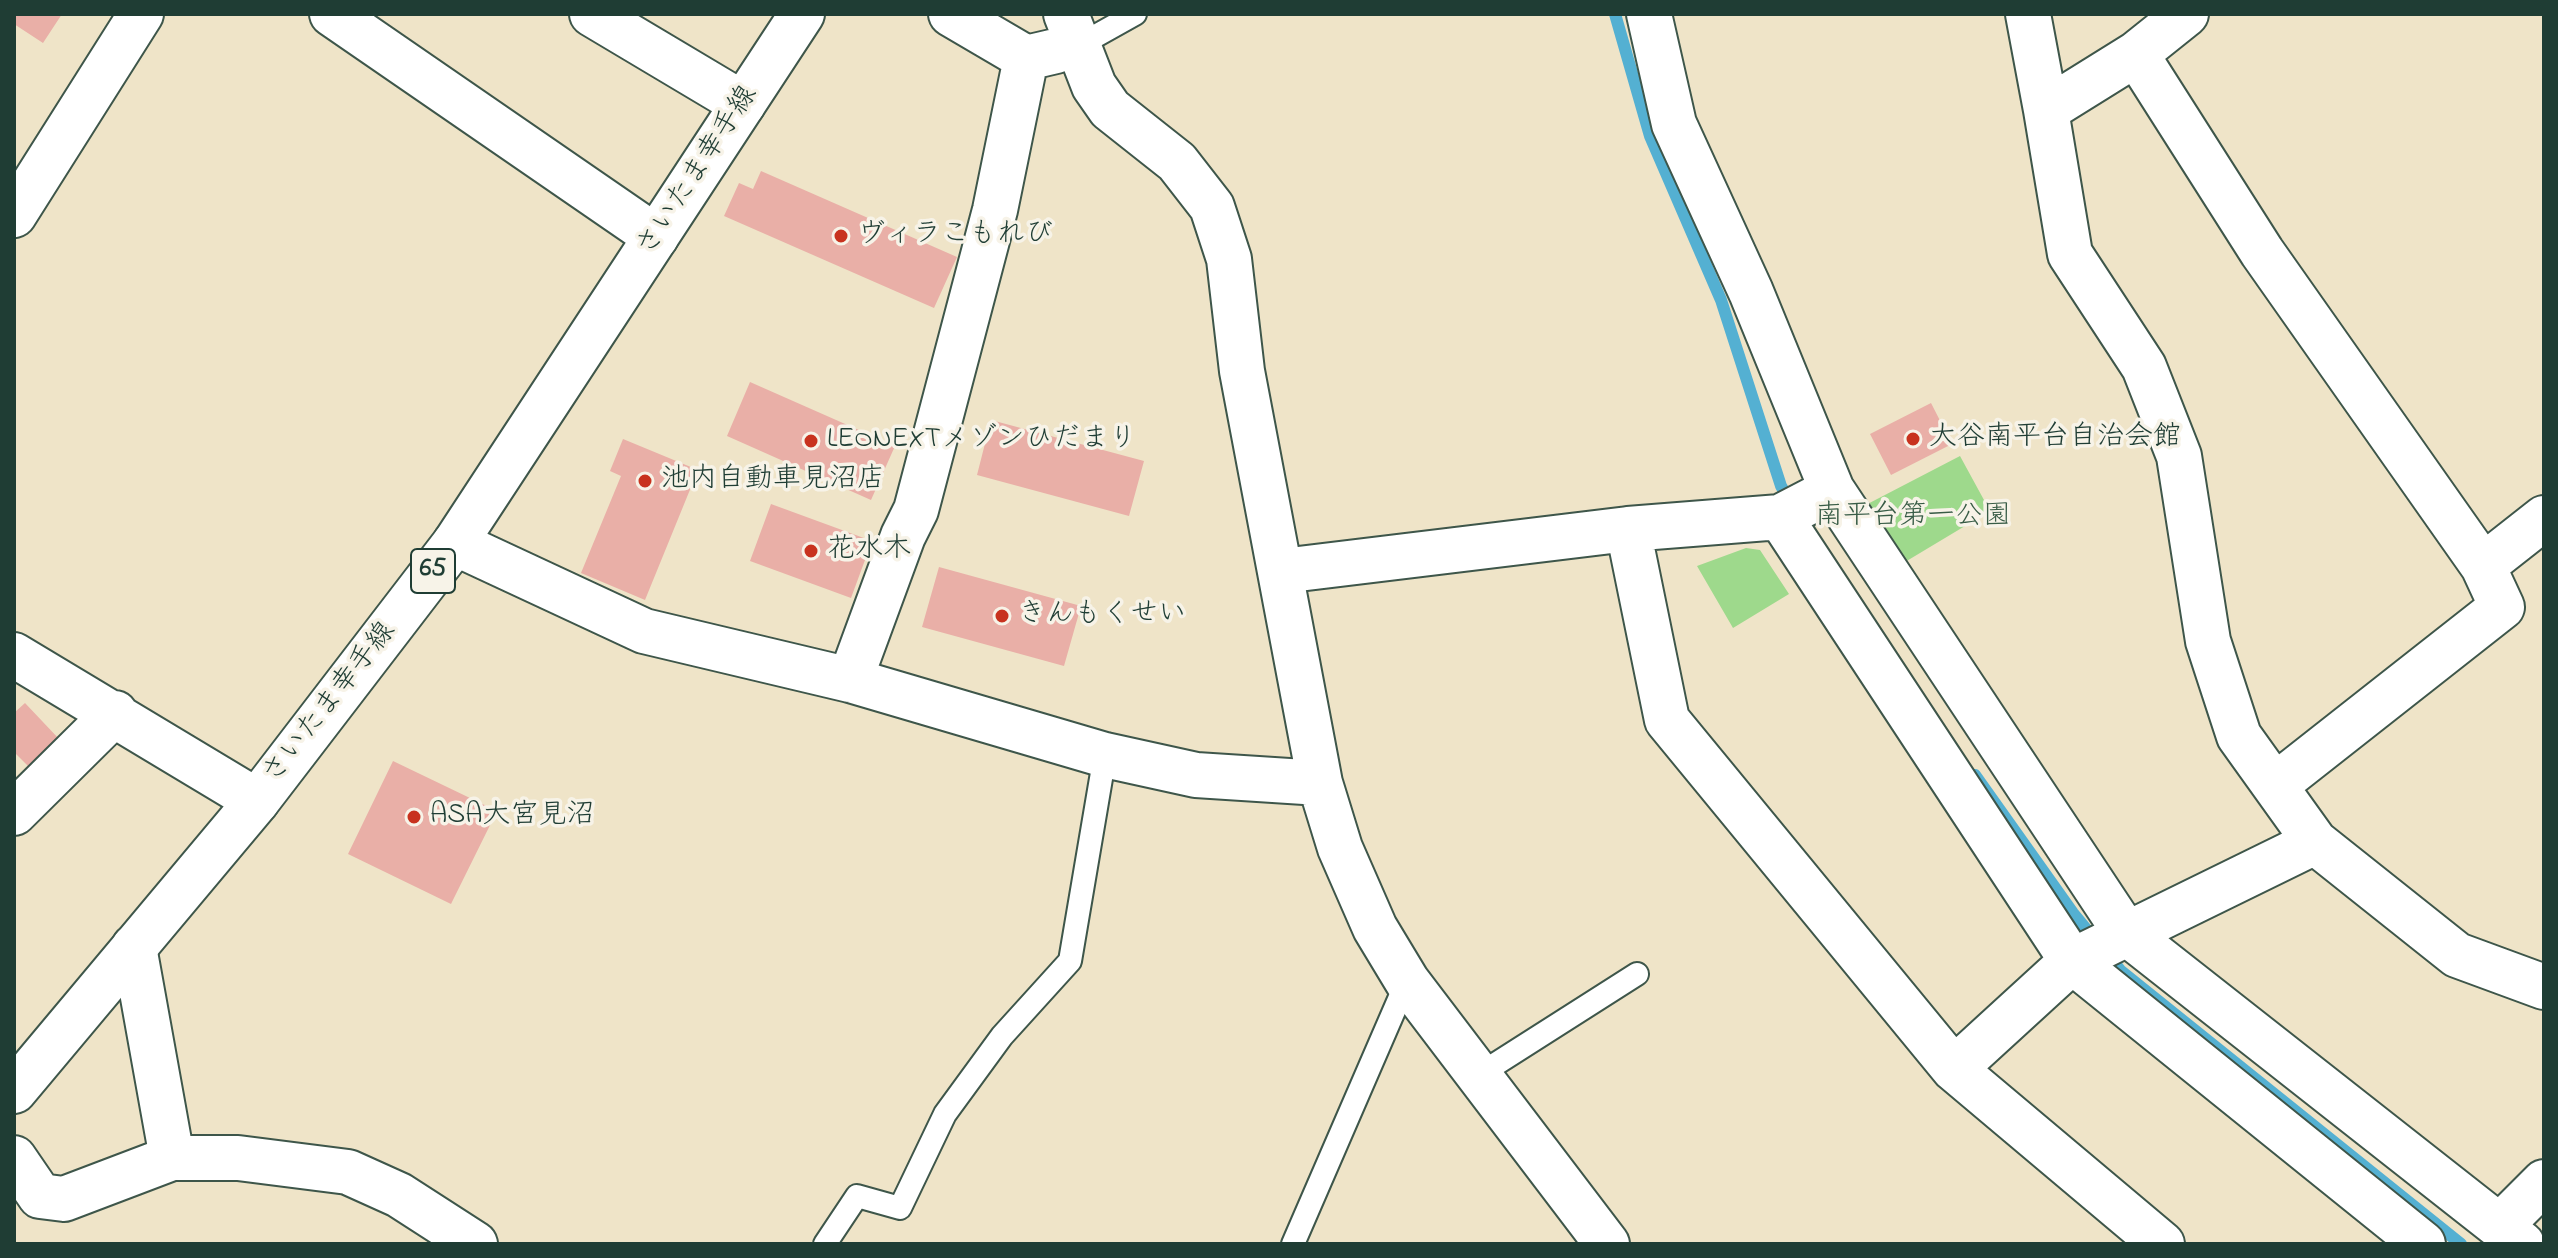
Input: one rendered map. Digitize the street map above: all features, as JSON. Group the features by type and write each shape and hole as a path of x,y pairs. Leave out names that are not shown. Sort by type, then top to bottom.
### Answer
{"street":[{"path":"14,215 141,14"},
{"path":"332,14 656,237"},
{"path":"592,14 743,104"},
{"name":"さいたま幸手線","path":"14,1091 257,801 455,543 802,14"},
{"path":"951,14 1026,58"},
{"path":"1649,14 1674,124 1751,292 1800,507 2097,947 2423,1244"},
{"path":"2028,14 2070,254 2144,367 2179,456 2208,641 2239,736 2277,784 2315,842 2457,955 2544,987"},
{"path":"2046,110 2136,54 2186,14"},
{"path":"850,680 916,510 995,210 1026,58 1071,31 1094,86 1110,109 1177,162 1212,207 1229,259 1242,371 1320,783 1340,848 1375,928 1407,981 1607,1244"},
{"path":"2136,54 2262,252 2483,566 2502,607 2277,784"},
{"path":"1282,571 1800,507"},
{"path":"1800,507 2097,947 2511,1235 2544,1182"},
{"path":"2483,566 2544,518"},
{"path":"1628,529 1667,720 1954,1069 2162,1244"},
{"path":"455,543 644,631 850,680 1105,755 1196,775 1320,783"},
{"path":"14,655 257,801"},
{"path":"14,813 115,713"},
{"path":"1954,1069 2097,947 2315,842"},
{"path":"134,947 172,1158"},
{"path":"14,1158 40,1196 64,1199 172,1158 238,1158 348,1172 399,1195 475,1244"}],"lane":[{"path":"1071,31 1135,14"},
{"path":"825,1244 857,1196 900,1208 945,1114 1002,1036 1070,961 1105,755"},
{"path":"1480,1074 1637,974"},
{"path":"1293,1244 1407,981"}],"green space":[{"name":"南平台第一公園","path":"1960,456 1990,511 1895,568 1856,510"},
{"path":"1746,548 1760,550 1789,594 1733,628 1697,566"}],"building":[{"path":"14,14 62,14 43,43 14,24"},
{"name":"ヴィラこもれび","path":"761,171 957,257 934,308 724,216 739,183 753,189"},
{"name":"LEONEXTメゾンひだまり","path":"750,382 895,446 871,500 727,436"},
{"path":"1931,403 1952,444 1891,475 1870,434"},
{"path":"991,420 1144,461 1129,516 977,475"},
{"path":"623,439 698,470 645,600 581,573 621,476 610,471"},
{"name":"花水木","path":"771,504 872,541 851,598 750,561"},
{"name":"きんもくせい","path":"939,567 1081,606 1064,666 922,627"},
{"path":"25,703 60,740 30,768 14,752 14,713"},
{"path":"393,761 497,811 451,904 348,854"}],"waterway":[{"path":"1615,14 1650,136 1721,300 1781,486 1792,505"},
{"path":"1975,775 2073,913 2121,971 2461,1244"}],"place":[{"name":"ヴィラこもれび","path":"841,236"},
{"name":"大谷南平台自治会館","path":"1913,439"},
{"name":"LEONEXTメゾンひだまり","path":"811,441"},
{"name":"池内自動車見沼店","path":"645,481"},
{"name":"花水木","path":"811,551"},
{"name":"きんもくせい","path":"1002,616"},
{"name":"ASA大宮見沼","path":"414,817"}]}
